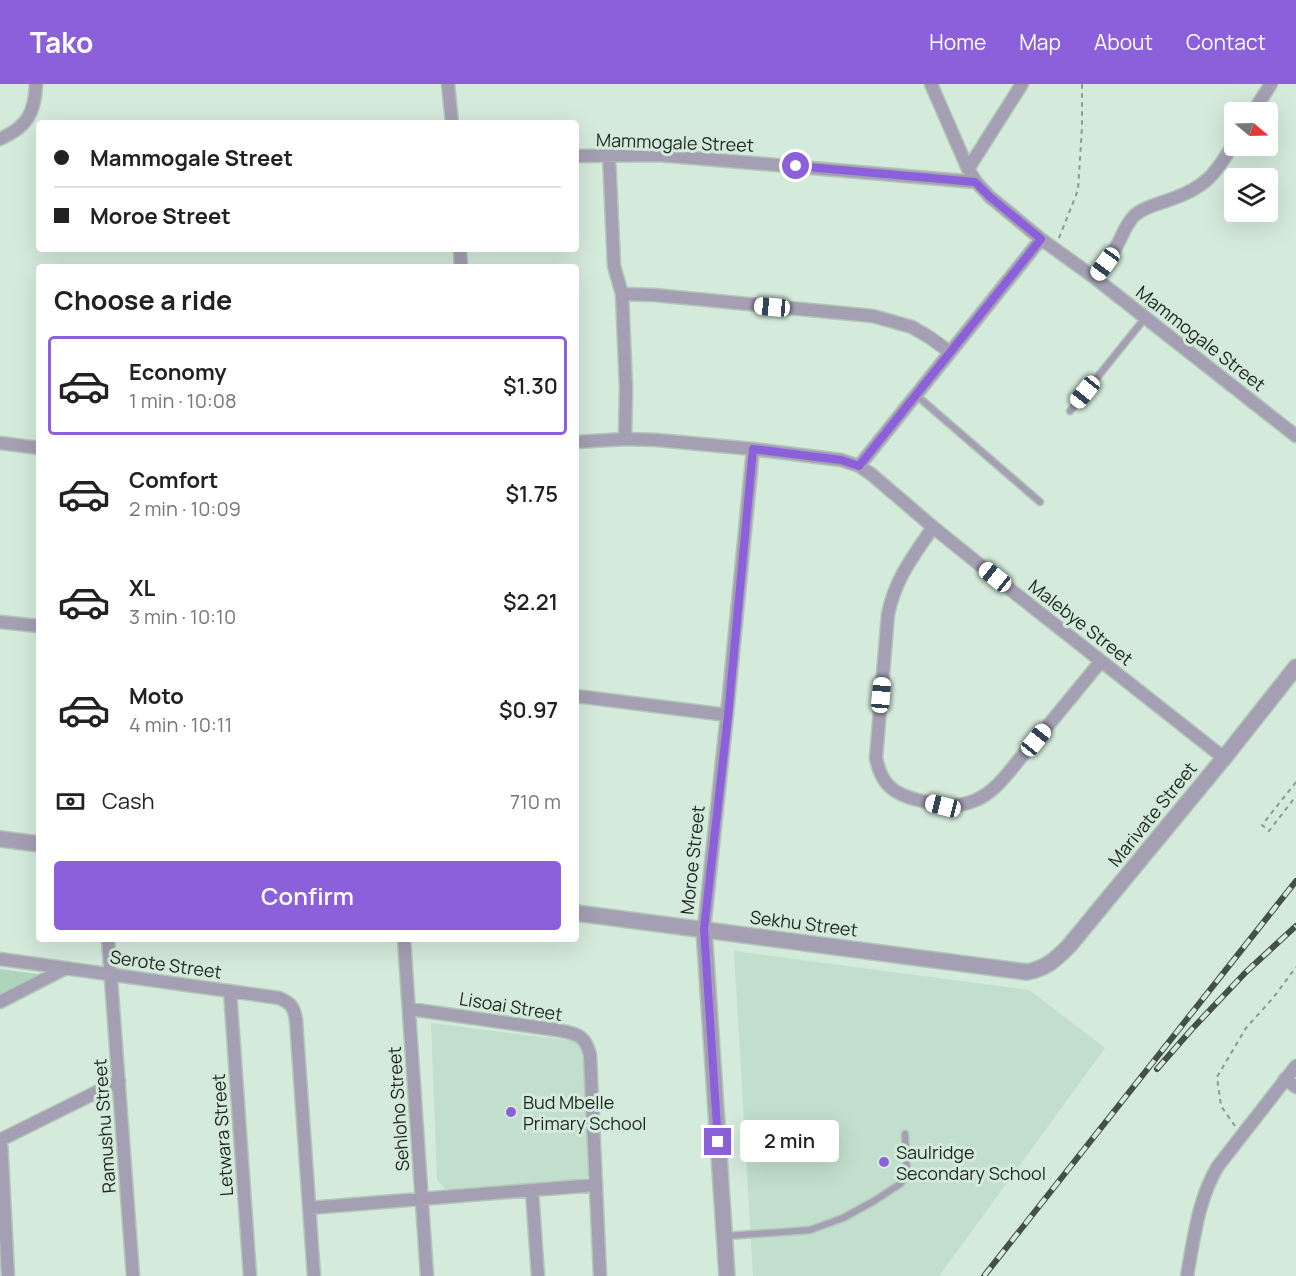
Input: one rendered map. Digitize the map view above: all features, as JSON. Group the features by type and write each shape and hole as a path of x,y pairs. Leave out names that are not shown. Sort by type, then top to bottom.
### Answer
{"street":[{"path":"0,139 21,128 30,116 34,107 36,84"},
{"path":"448,84 452,120"},
{"path":"931,84 975,182"},
{"path":"968,169 1022,84"},
{"path":"1259,102 1271,84"},
{"name":"Mammogale Street","path":"579,156 658,155 975,182 1041,239 1095,278 1296,436"},
{"path":"609,156 614,266 622,294 626,388 625,439"},
{"path":"1095,278 1134,216 1140,211 1199,187 1214,174 1226,156"},
{"path":"859,466 1041,239"},
{"path":"622,294 873,316 912,327 950,352"},
{"name":"Malebye Street","path":"579,442 657,440 841,460 859,466 1224,758"},
{"path":"0,443 36,448"},
{"name":"Moroe Street","path":"727,1276 704,929 728,716 753,449"},
{"path":"933,527 903,572 892,596 888,614 876,758 879,771 892,789 903,796 943,806 976,801 998,784 1101,661"},
{"path":"0,622 36,626"},
{"name":"Marivate Street","path":"1027,972 1041,969 1069,946 1296,667"},
{"path":"579,696 728,716"},
{"path":"0,839 36,844"},
{"name":"Sekhu Street","path":"579,913 1027,972"},
{"name":"Ramushu Street","path":"108,942 133,1276"},
{"name":"Sehloho Street","path":"404,942 427,1276"},
{"name":"Serote Street","path":"0,959 279,998 290,1002 296,1020 309,1208"},
{"path":"0,1002 66,968"},
{"name":"Letwara Street","path":"230,991 250,1276"},
{"name":"Lisoai Street","path":"410,1009 557,1030 576,1035 588,1046 600,1276"},
{"path":"1187,1276 1196,1225 1206,1188 1218,1166 1296,1066"},
{"path":"1285,1079 1296,1087"},
{"path":"8,1276 4,1265 0,1139 118,1081"},
{"path":"314,1276 309,1208 595,1185"},
{"path":"532,1191 538,1276"}],"lane":[{"path":"1070,411 1145,318"},
{"path":"916,395 1040,502"},
{"path":"724,1236 810,1230 843,1218 874,1201 904,1179 907,1171 905,1134"}],"path":[{"path":"1055,249 1078,190 1082,84"},
{"path":"1296,782 1262,825 1269,831 1296,796"},
{"path":"1242,1135 1221,1106 1217,1077 1246,1028 1273,998 1296,967"}],"shaded area":[{"name":"Saulridge Secondary School","path":"734,951 1029,990 1105,1048 939,1276 753,1276"},
{"path":"0,969 44,975 0,997"},
{"name":"Bud Mbelle Primary School","path":"431,1023 575,1041 583,1050 593,1173 585,1184 449,1192 437,1180"}],"railway":[{"path":"984,1276 1296,881"},
{"path":"1157,1069 1246,972 1296,926"}],"place":[{"name":"Bud Mbelle Primary School","path":"511,1112"},
{"name":"Saulridge Secondary School","path":"884,1162"}],"route":[{"path":"718,1142 704,929 728,716 753,449 841,460 859,466 1041,239 975,182 796,166"}]}
